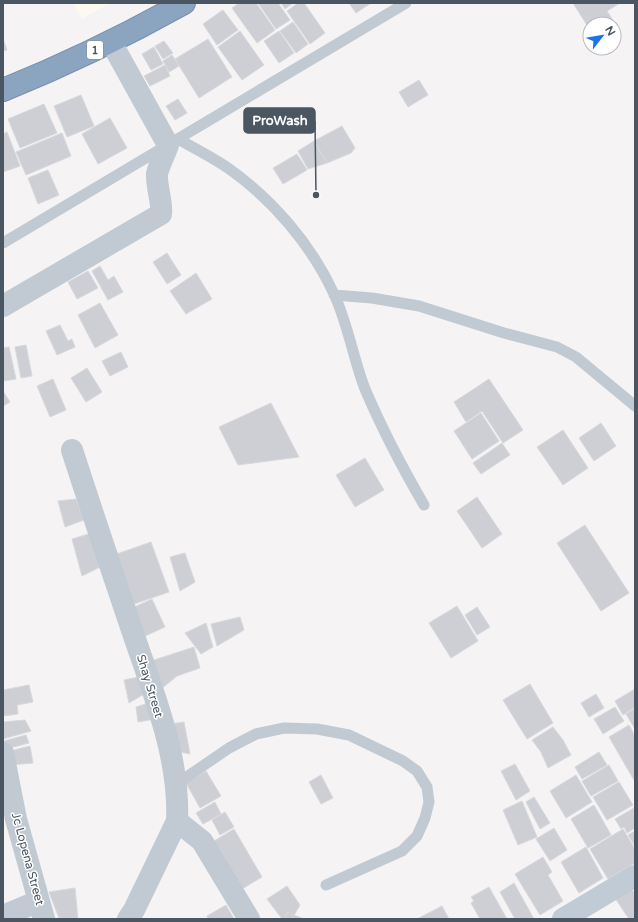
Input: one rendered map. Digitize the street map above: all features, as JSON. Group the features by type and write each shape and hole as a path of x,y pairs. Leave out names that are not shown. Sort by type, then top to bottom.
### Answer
{"highway":[{"name":"1","path":"3,90 65,64 111,42 184,3"}],"main road":[{"path":"563,919 635,876"}],"street":[{"path":"3,306 161,214 162,210 159,202 157,174 173,142 111,42"},
{"name":"Shay Street","path":"72,450 148,678 168,745 178,806 178,821 134,910 128,919"},
{"name":"Jc Lopena Street","path":"3,753 16,819 42,910"},
{"path":"178,821 202,841 249,919"},
{"path":"13,915 42,910"}],"lane":[{"path":"3,243 406,3"},
{"path":"173,142 227,167 251,186 278,212 318,264 334,295 367,394 388,438 424,505"},
{"path":"334,295 372,298 419,306 510,335 557,347 576,357 635,406"},
{"path":"175,785 229,748 256,734 284,728 317,729 349,735 403,761 417,771 427,787 429,802 425,818 417,836 402,851 326,885"}],"shaded area":[{"path":"73,3 110,3 82,19"}],"building":[{"path":"239,3 256,3 275,30 257,43 232,8"},
{"path":"258,3 278,3 290,20 276,29"},
{"path":"281,3 293,3 285,9"},
{"path":"298,3 304,3 325,33 310,44 287,11"},
{"path":"349,3 371,3 356,13"},
{"path":"573,3 620,3 607,11 610,16 582,16 582,17"},
{"path":"223,10 238,30 217,45 203,24"},
{"path":"293,22 308,44 296,53 280,31"},
{"path":"240,31 264,65 242,80 218,47"},
{"path":"279,31 294,53 279,63 264,41"},
{"path":"3,39 7,50 3,51"},
{"path":"208,39 232,77 199,98 175,59"},
{"path":"164,41 173,53 163,59 155,46"},
{"path":"154,47 163,64 151,70 142,54"},
{"path":"172,55 179,66 169,72 163,61"},
{"path":"165,65 170,76 150,86 144,76"},
{"path":"419,80 428,95 408,107 399,92"},
{"path":"81,95 94,126 67,137 54,106"},
{"path":"178,99 187,113 175,120 166,106"},
{"path":"44,104 57,133 20,148 8,119"},
{"path":"110,118 127,148 98,164 82,134"},
{"path":"342,126 355,148 351,153 327,163 314,141"},
{"path":"7,132 20,166 3,172 3,134"},
{"path":"62,133 71,156 26,175 16,152"},
{"path":"314,141 327,163 308,169 298,151"},
{"path":"297,154 307,170 283,184 273,168"},
{"path":"48,170 59,195 38,204 28,178"},
{"path":"167,253 181,275 167,284 153,262"},
{"path":"100,266 108,280 114,276 123,292 108,300 92,271"},
{"path":"88,271 98,288 77,299 68,282"},
{"path":"196,273 212,299 186,314 170,291"},
{"path":"100,303 118,335 95,348 78,315"},
{"path":"60,325 68,341 72,339 75,347 57,355 46,331"},
{"path":"26,345 32,376 21,378 15,347"},
{"path":"9,347 16,379 3,381 3,348"},
{"path":"121,352 128,367 110,376 102,361"},
{"path":"87,368 102,392 86,402 71,378"},
{"path":"53,379 66,410 50,417 37,386"},
{"path":"489,379 523,430 503,443 482,411 466,422 454,402"},
{"path":"3,391 10,402 3,406"},
{"path":"271,403 299,457 238,465 219,427"},
{"path":"481,413 499,441 472,459 454,431"},
{"path":"601,423 616,446 594,461 579,438"},
{"path":"563,430 588,468 563,485 537,447"},
{"path":"502,443 510,455 481,474 473,463"},
{"path":"365,458 384,490 355,507 336,475"},
{"path":"477,497 502,534 482,548 457,511"},
{"path":"76,499 84,520 65,527 58,501"},
{"path":"585,525 629,593 601,611 557,543"},
{"path":"95,532 104,565 82,576 72,539"},
{"path":"151,542 169,592 131,605 114,555"},
{"path":"185,553 195,582 180,591 170,557"},
{"path":"152,599 165,627 143,637 130,609"},
{"path":"457,606 478,641 451,658 429,623"},
{"path":"477,607 490,627 477,635 465,615"},
{"path":"240,617 244,630 217,646 211,624"},
{"path":"206,623 213,647 201,654 185,633"},
{"path":"194,647 200,668 177,676 155,694 145,663"},
{"path":"139,677 146,693 129,703 124,680"},
{"path":"530,684 553,723 527,739 503,700"},
{"path":"29,685 33,702 17,705 18,714 3,716 3,690"},
{"path":"635,689 635,707 623,715 615,701"},
{"path":"596,694 604,708 589,717 581,703"},
{"path":"152,702 155,719 138,722 136,707"},
{"path":"615,707 624,721 603,734 594,719"},
{"path":"635,708 635,729 626,714"},
{"path":"25,720 31,731 3,739 3,722"},
{"path":"184,722 190,754 170,750 163,725"},
{"path":"629,725 635,736 635,782 609,737"},
{"path":"553,727 563,740 571,755 548,768 541,752 532,740"},
{"path":"26,735 29,743 6,749 4,741"},
{"path":"30,746 33,763 9,765 6,752"},
{"path":"599,752 607,765 582,779 575,767"},
{"path":"515,764 530,791 516,800 501,771"},
{"path":"609,765 618,781 591,796 582,781"},
{"path":"206,771 221,796 200,808 186,783"},
{"path":"321,775 333,798 321,804 309,782"},
{"path":"576,775 592,802 566,818 550,791"},
{"path":"619,782 633,805 607,820 593,797"},
{"path":"534,797 550,823 540,829 526,802"},
{"path":"522,801 537,837 518,845 503,810"},
{"path":"215,802 221,814 203,824 196,813"},
{"path":"594,805 611,835 588,848 571,819"},
{"path":"634,808 635,828 627,833 624,827 621,829 615,819"},
{"path":"225,812 234,827 220,835 212,820"},
{"path":"554,828 567,850 550,861 536,839"},
{"path":"234,829 262,877 237,892 209,844"},
{"path":"623,829 635,849 635,863 608,879 590,849"},
{"path":"635,831 635,846 628,835"},
{"path":"586,847 603,878 579,893 561,862"},
{"path":"543,857 552,872 548,875 563,901 540,915 515,874"},
{"path":"514,883 534,919 515,919 500,892"},
{"path":"287,886 300,905 292,919 282,919 267,899"},
{"path":"489,887 507,919 480,919 471,903 474,901 471,897"},
{"path":"75,888 78,919 59,918 49,892"},
{"path":"631,888 635,894 635,919 629,919 615,898"},
{"path":"226,905 234,919 208,919 207,916"},
{"path":"442,906 449,919 417,919"},
{"path":"287,912 294,915 304,919 285,919"}],"place":[{"name":"ProWash","path":"316,195"}]}
